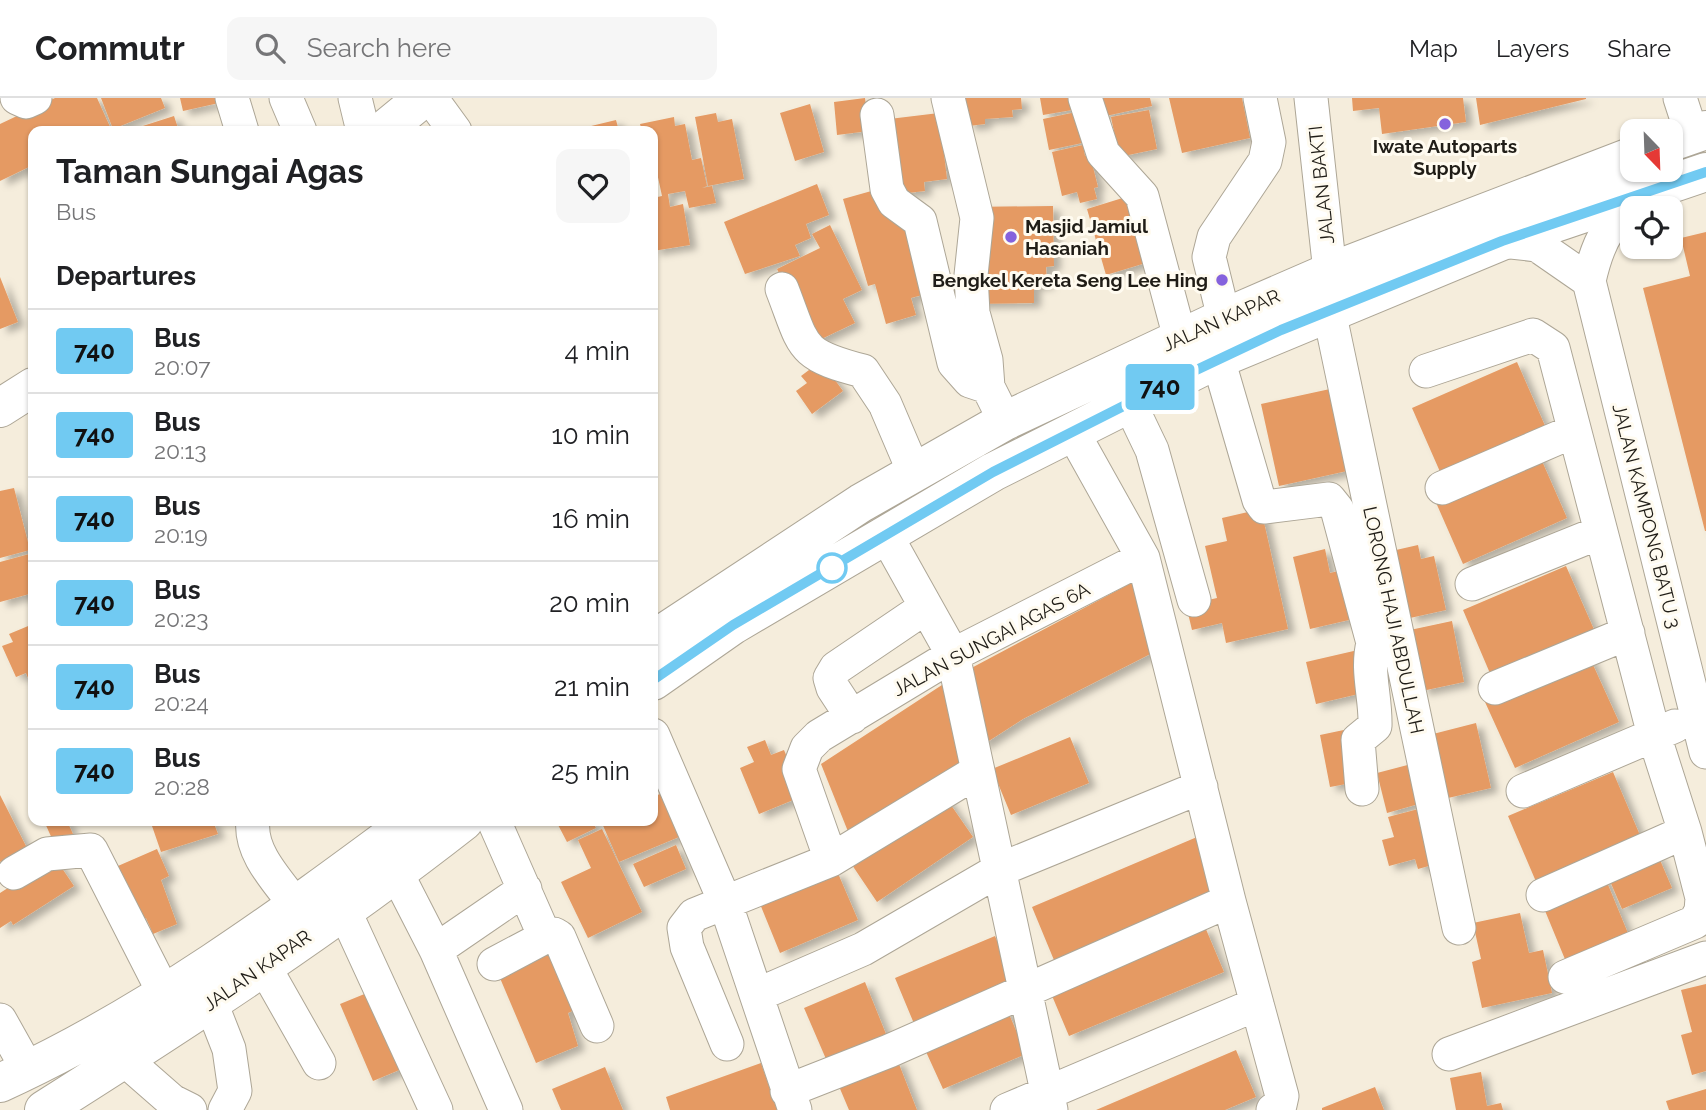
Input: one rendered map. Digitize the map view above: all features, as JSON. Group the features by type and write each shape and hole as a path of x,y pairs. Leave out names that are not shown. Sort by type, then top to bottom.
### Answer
{"highway":[{"path":"389,126 423,98"},
{"name":"JALAN KAPAR","path":"1684,173 1706,172"},
{"name":"JALAN KAPAR","path":"658,637 914,472 1005,421 1180,338 1330,272 1620,180"},
{"name":"JALAN KAPAR","path":"658,678 733,625 887,537 993,472 1072,431 1218,359 1502,241 1622,182"},
{"path":"0,408 28,390"},
{"name":"JALAN KAPAR","path":"14,1077 165,995 297,907 404,826"},
{"name":"JALAN KAPAR","path":"44,1110 265,968 458,826"}],"street":[{"path":"17,98 26,102 35,98"},
{"path":"232,98 240,126"},
{"path":"286,98 298,126"},
{"path":"355,98 362,126"},
{"path":"431,98 451,126"},
{"path":"948,98 977,218 971,275 973,313 986,360 988,387 1005,421"},
{"path":"1085,98 1103,153 1142,196 1180,338"},
{"path":"1224,318 1209,257 1214,237 1265,160 1269,142 1260,98"},
{"name":"JALAN BAKTI","path":"1311,98 1330,272"},
{"path":"1680,98 1690,135"},
{"path":"877,115 887,189 894,202 920,220 954,363 970,381 988,387"},
{"path":"1502,241 1537,245 1589,281 1597,245 1618,216 1634,182"},
{"name":"JALAN KAMPONG BATU 3","path":"1589,281 1706,752"},
{"path":"782,289 805,347 824,361 863,371 885,404 914,472"},
{"name":"LORONG HAJI ABDULLAH","path":"1329,311 1459,928"},
{"path":"1426,371 1533,335 1553,348 1654,735 1685,832 1702,898 1701,911 1695,922 1565,977"},
{"path":"1218,359 1259,500 1264,507 1329,499 1337,509 1373,643 1368,665 1376,709 1375,726 1358,740 1362,789"},
{"path":"1129,402 1152,450 1194,600"},
{"path":"1072,431 1143,558 1228,901 1282,1096 1280,1108"},
{"path":"1442,488 1574,431"},
{"path":"1472,584 1601,532"},
{"path":"887,537 953,655 1049,1102"},
{"name":"JALAN SUNGAI AGAS 6A","path":"831,860 799,769 807,748 818,736 953,655 1143,558"},
{"path":"852,716 833,688 830,678 836,668 926,607"},
{"path":"1495,688 1628,633"},
{"path":"1523,791 1696,716"},
{"path":"658,747 725,902 791,1100 1228,901"},
{"path":"727,1044 687,947 684,928 694,915 831,860 978,771"},
{"path":"757,995 863,949 999,870 1201,787"},
{"path":"252,826 251,834 258,852 297,907"},
{"path":"496,826 545,937"},
{"path":"1543,895 1685,832"},
{"path":"14,873 47,854 90,850 165,995"},
{"path":"397,873 436,950 506,1110"},
{"path":"436,950 525,889"},
{"path":"344,910 436,1110"},
{"path":"494,964 545,937 554,934 559,937 597,1026"},
{"path":"1449,1054 1706,958"},
{"path":"265,968 319,1063"},
{"path":"211,1003 229,1049 235,1091 225,1110"},
{"path":"1007,1110 1049,1102 1257,1004"},
{"path":"0,1020 14,1077"},
{"path":"124,1059 172,1101 190,1110"}],"building":[{"path":"55,98 97,98 110,126 28,126 28,167 0,181 0,124"},
{"path":"101,98 161,98 165,108 120,126 112,126"},
{"path":"180,98 237,98 237,99 183,111"},
{"path":"865,98 869,131 837,135 834,102"},
{"path":"958,98 1021,98 1022,109 1012,110 1013,117 985,119 985,124 969,126"},
{"path":"1040,98 1076,98 1078,109 1043,115"},
{"path":"1097,98 1150,98 1152,106 1101,117"},
{"path":"1169,98 1242,98 1250,138 1182,153"},
{"path":"1352,98 1463,98 1466,122 1382,134 1379,108 1353,111"},
{"path":"1476,98 1586,98 1586,99 1480,125"},
{"path":"810,104 824,152 795,161 780,113"},
{"path":"1149,110 1157,149 1119,157 1111,117"},
{"path":"1081,111 1087,142 1049,150 1043,119"},
{"path":"716,113 718,122 732,119 744,179 708,186 695,117"},
{"path":"939,113 947,179 924,182 925,191 890,195 881,120"},
{"path":"174,116 177,126 143,126"},
{"path":"674,117 675,126 685,124 692,160 701,158 707,186 702,188 712,186 716,203 689,208 685,191 668,194 670,207 683,204 690,245 658,250 658,197 662,196 658,177 658,126 640,124"},
{"path":"616,120 618,126 591,126"},
{"path":"1083,145 1085,156 1090,155 1098,187 1094,188 1097,199 1080,203 1077,192 1062,196 1052,152"},
{"path":"817,184 829,215 806,224 811,238 795,245 800,256 745,274 724,222"},
{"path":"882,188 903,215 926,294 911,298 916,315 886,324 875,284 868,286 843,199"},
{"path":"1129,196 1149,262 1106,275 1087,209"},
{"name":"Masjid Jamiul Hasaniah","path":"1053,206 1054,266 1046,267 1047,285 1034,285 1034,303 969,304 968,207"},
{"path":"830,225 862,290 843,299 855,323 813,343 777,269 820,248 812,234"},
{"path":"1706,232 1706,531 1643,288 1690,276 1683,238"},
{"path":"0,277 18,322 0,329"},
{"path":"821,361 843,391 812,414 796,391 807,383 801,376"},
{"path":"1517,362 1546,428 1441,474 1412,408"},
{"path":"1330,389 1347,471 1279,486 1261,404"},
{"path":"1538,452 1567,518 1463,564 1434,498"},
{"path":"14,488 28,551 0,558 0,491"},
{"path":"1261,509 1288,629 1226,643 1222,623 1192,630 1186,605 1217,598 1205,546 1227,541 1222,518"},
{"path":"1418,545 1421,559 1434,556 1446,610 1410,618 1396,550"},
{"path":"1325,549 1330,573 1351,568 1362,617 1310,629 1293,557"},
{"path":"28,554 28,594 0,602 0,562"},
{"path":"1566,566 1596,634 1492,678 1463,610"},
{"path":"1133,582 1164,647 1023,719 981,746 962,673"},
{"path":"1452,621 1464,682 1422,691 1410,630"},
{"path":"28,626 28,678 26,673 16,677 2,646 13,642 9,634"},
{"path":"1358,650 1367,692 1316,704 1306,662"},
{"path":"1589,656 1619,722 1515,768 1485,702"},
{"path":"945,683 963,760 849,834 821,764"},
{"path":"1476,723 1491,788 1448,798 1433,734"},
{"path":"1358,727 1368,780 1330,787 1320,735"},
{"path":"1070,737 1089,783 1011,815 992,769"},
{"path":"765,740 771,755 784,750 803,796 759,814 740,768 754,762 747,747"},
{"path":"1419,762 1429,801 1387,813 1377,773"},
{"path":"1613,772 1642,840 1537,884 1508,816"},
{"path":"660,794 679,837 619,862 603,826 658,826"},
{"path":"0,795 27,848 0,862"},
{"path":"944,795 973,837 877,902 848,859"},
{"path":"1426,807 1436,864 1418,869 1415,859 1389,866 1382,840 1394,837 1388,817"},
{"path":"46,826 69,826 73,834 54,843"},
{"path":"152,826 215,826 218,834 161,852"},
{"path":"559,826 596,828 567,842"},
{"path":"602,829 642,912 588,938 561,882 591,868 578,840"},
{"path":"1197,837 1221,894 1056,965 1032,907"},
{"path":"676,845 686,869 644,887 633,864"},
{"path":"157,849 169,876 161,880 177,924 153,934 146,918 135,923 111,869"},
{"path":"1657,853 1672,888 1622,909 1607,874"},
{"path":"55,858 74,886 13,925 11,921 0,928 0,893"},
{"path":"837,871 858,920 780,953 760,904"},
{"path":"1604,875 1632,943 1569,969 1541,901"},
{"path":"1520,913 1529,953 1543,950 1552,993 1482,1008 1472,962 1481,959 1473,923"},
{"path":"1205,927 1224,972 1069,1036 1050,991"},
{"path":"995,936 1015,984 915,1026 895,978"},
{"path":"553,947 579,1008 568,1013 578,1046 536,1063 497,971"},
{"path":"865,982 886,1034 826,1059 804,1008"},
{"path":"1706,984 1706,1071 1692,1075 1681,1035 1692,1032 1681,990"},
{"path":"384,986 416,1063 373,1081 340,1004"},
{"path":"1006,1007 1026,1054 943,1089 922,1043"},
{"path":"1236,1050 1256,1097 1225,1110 1096,1110"},
{"path":"897,1059 917,1110 849,1110 838,1084"},
{"path":"761,1063 777,1110 670,1110 666,1097"},
{"path":"605,1067 623,1110 561,1110 552,1089"},
{"path":"1481,1072 1487,1106 1501,1103 1503,1110 1456,1110 1450,1078"},
{"path":"1375,1087 1384,1110 1322,1110 1322,1108"},
{"path":"1706,1089 1706,1110 1669,1110 1666,1101"}],"bus line":[{"name":"740","path":"658,677 733,625 887,537 993,472 1218,359 1281,330 1502,241 1706,172"}],"place":[{"name":"Iwate Autoparts Supply","path":"1445,124"},
{"name":"Masjid Jamiul Hasaniah","path":"1011,237"},
{"name":"Bengkel Kereta Seng Lee Hing","path":"1222,280"}]}
